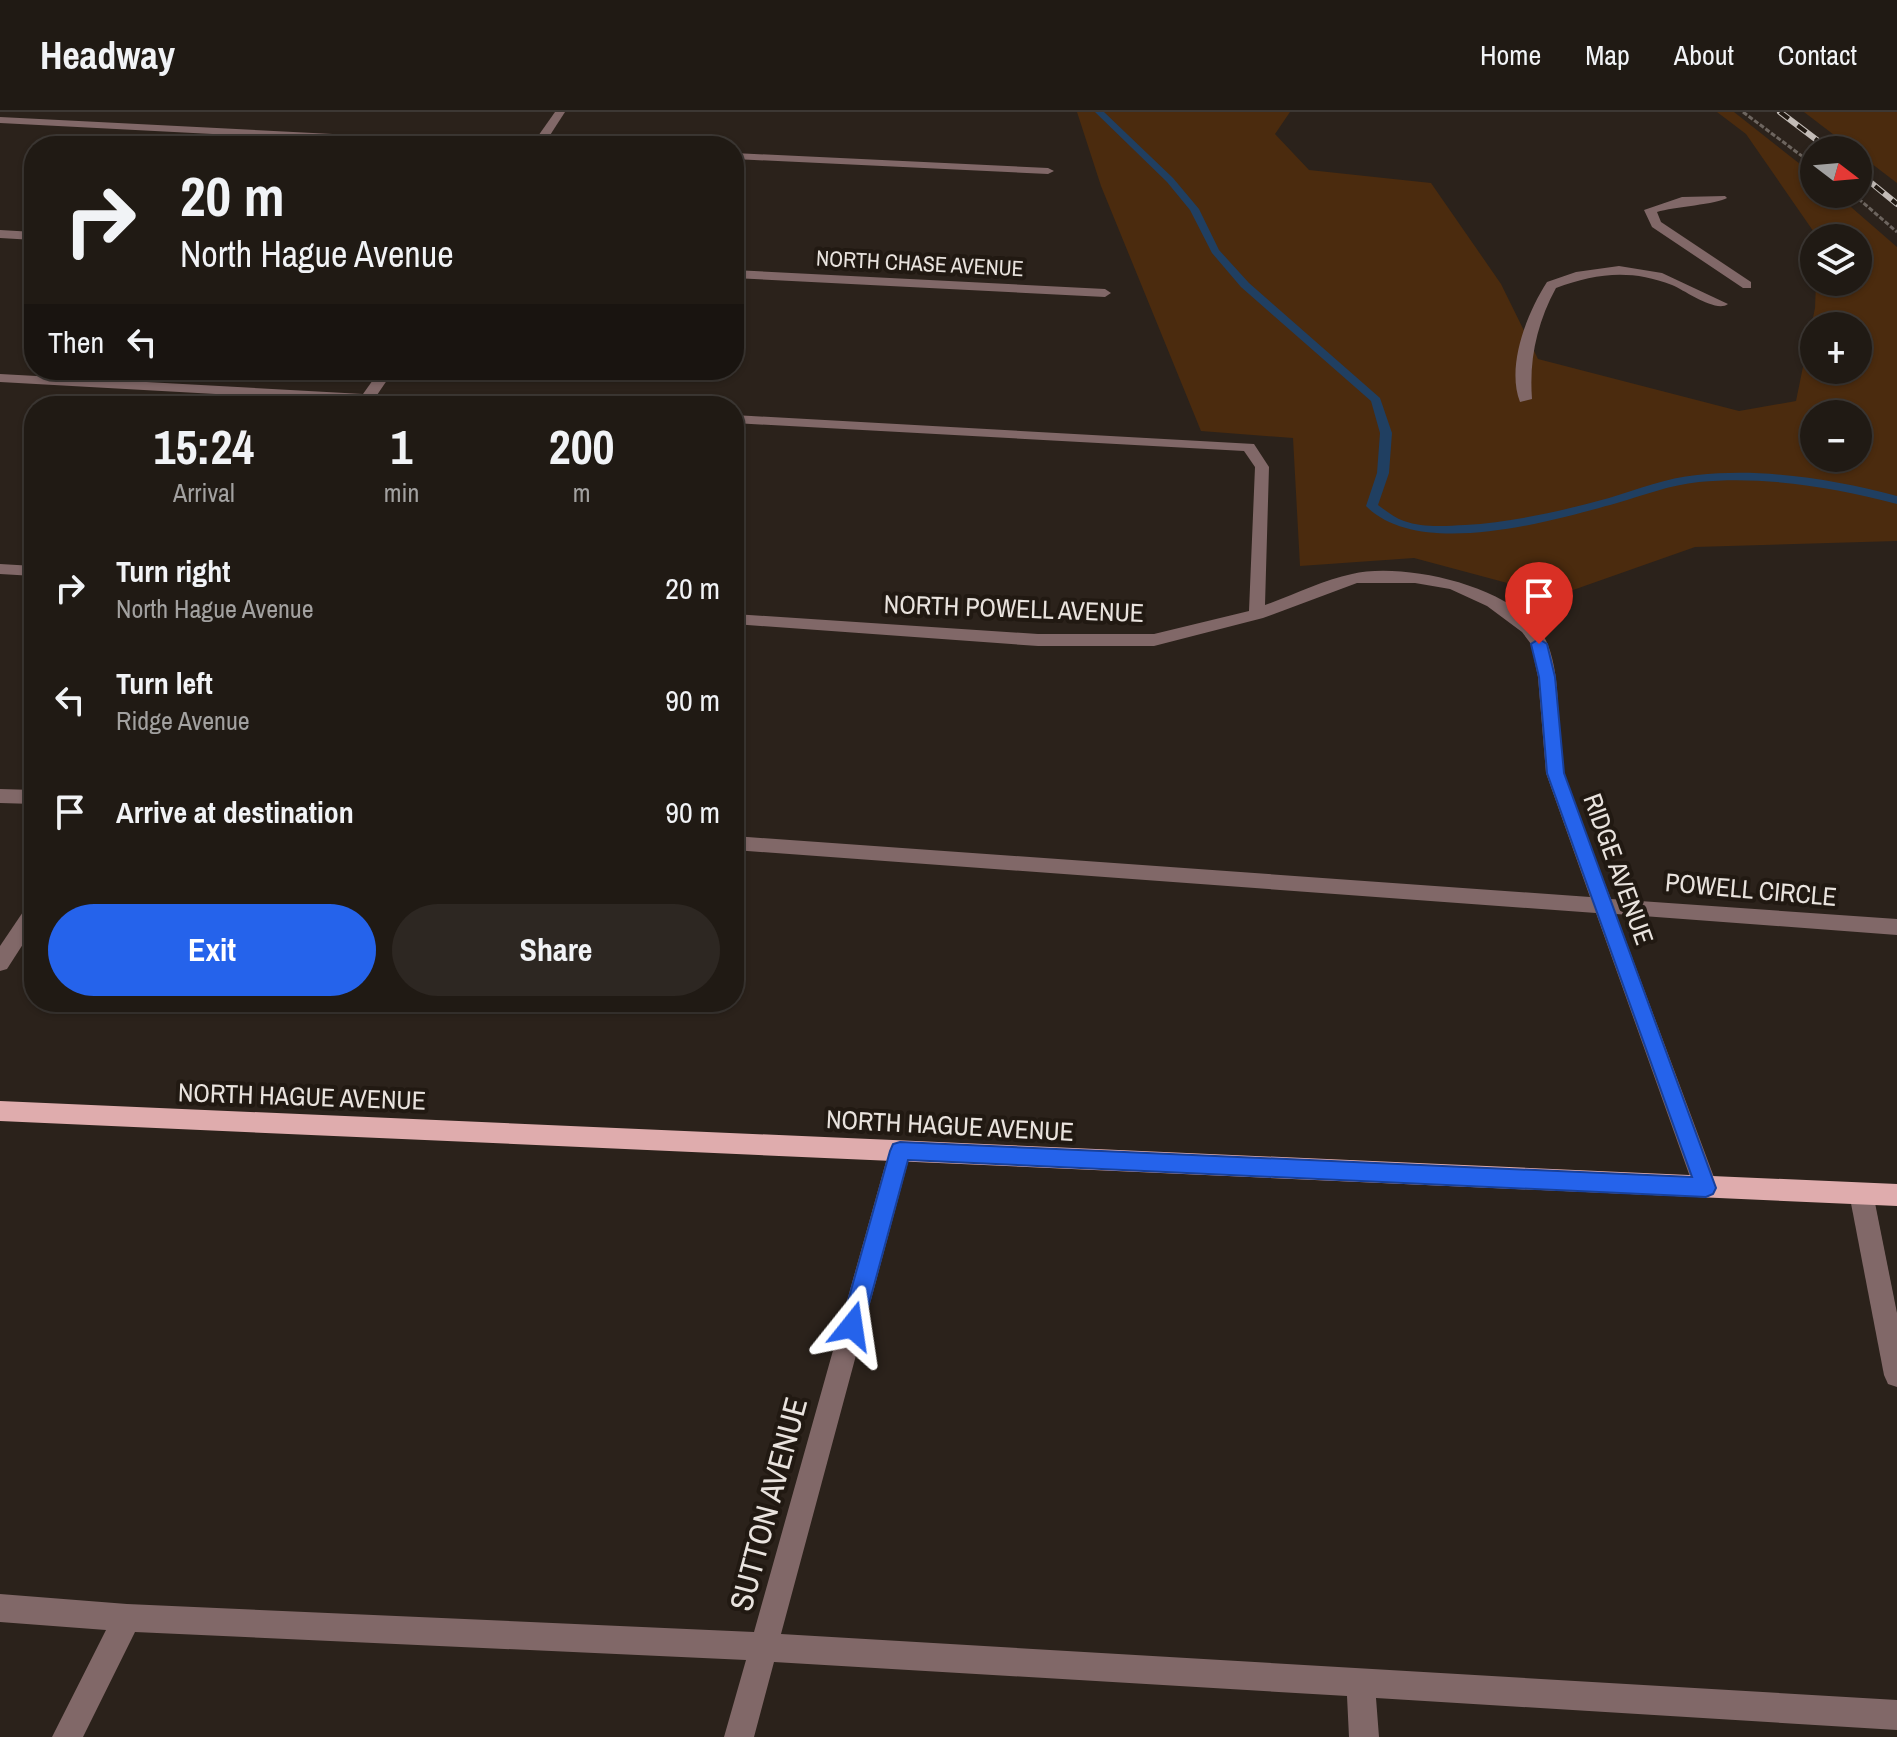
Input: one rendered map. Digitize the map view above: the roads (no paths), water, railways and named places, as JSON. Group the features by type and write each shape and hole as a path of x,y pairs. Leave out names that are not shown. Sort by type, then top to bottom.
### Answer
{"main road":[{"name":"NORTH HAGUE AVENUE","path":"0,1111 1897,1195"}],"street":[{"path":"544,136 560,112"},
{"path":"0,120 315,136"},
{"path":"744,156 1048,171"},
{"path":"1721,198 1682,201 1650,210 1656,224 1747,285"},
{"path":"0,234 24,235"},
{"path":"1525,399 1522,375 1537,308 1551,285 1596,270 1639,270 1672,278 1722,304"},
{"name":"NORTH CHASE AVENUE","path":"744,275 1105,293"},
{"path":"0,378 24,380"},
{"path":"30,380 274,396"},
{"path":"744,420 1249,447 1262,467 1257,614"},
{"path":"0,569 24,570"},
{"name":"NORTH POWELL AVENUE","path":"744,620 1038,640 1154,640 1257,614 1355,578 1415,578 1472,590"},
{"name":"RIDGE AVENUE","path":"1472,590 1512,614 1539,644 1547,677 1555,773 1706,1188"},
{"path":"0,796 24,797"},
{"name":"POWELL CIRCLE","path":"744,844 1601,903 1897,927"},
{"path":"0,963 24,926"},
{"name":"SUTTON AVENUE","path":"739,1737 900,1151"},
{"path":"1861,1193 1897,1375"},
{"path":"0,1608 127,1618 764,1647 1897,1715"},
{"path":"67,1737 127,1618"},
{"path":"1361,1682 1364,1737"}],"waterway":[{"path":"1099,112 1170,180 1194,209 1215,251 1245,285 1376,400 1386,433 1383,473 1372,506 1395,522 1425,529 1450,530 1502,525 1611,501 1664,484 1727,477 1786,479 1844,487 1897,500"}],"railway":[{"path":"1780,112 1812,136"},
{"path":"1872,183 1897,204"}]}
